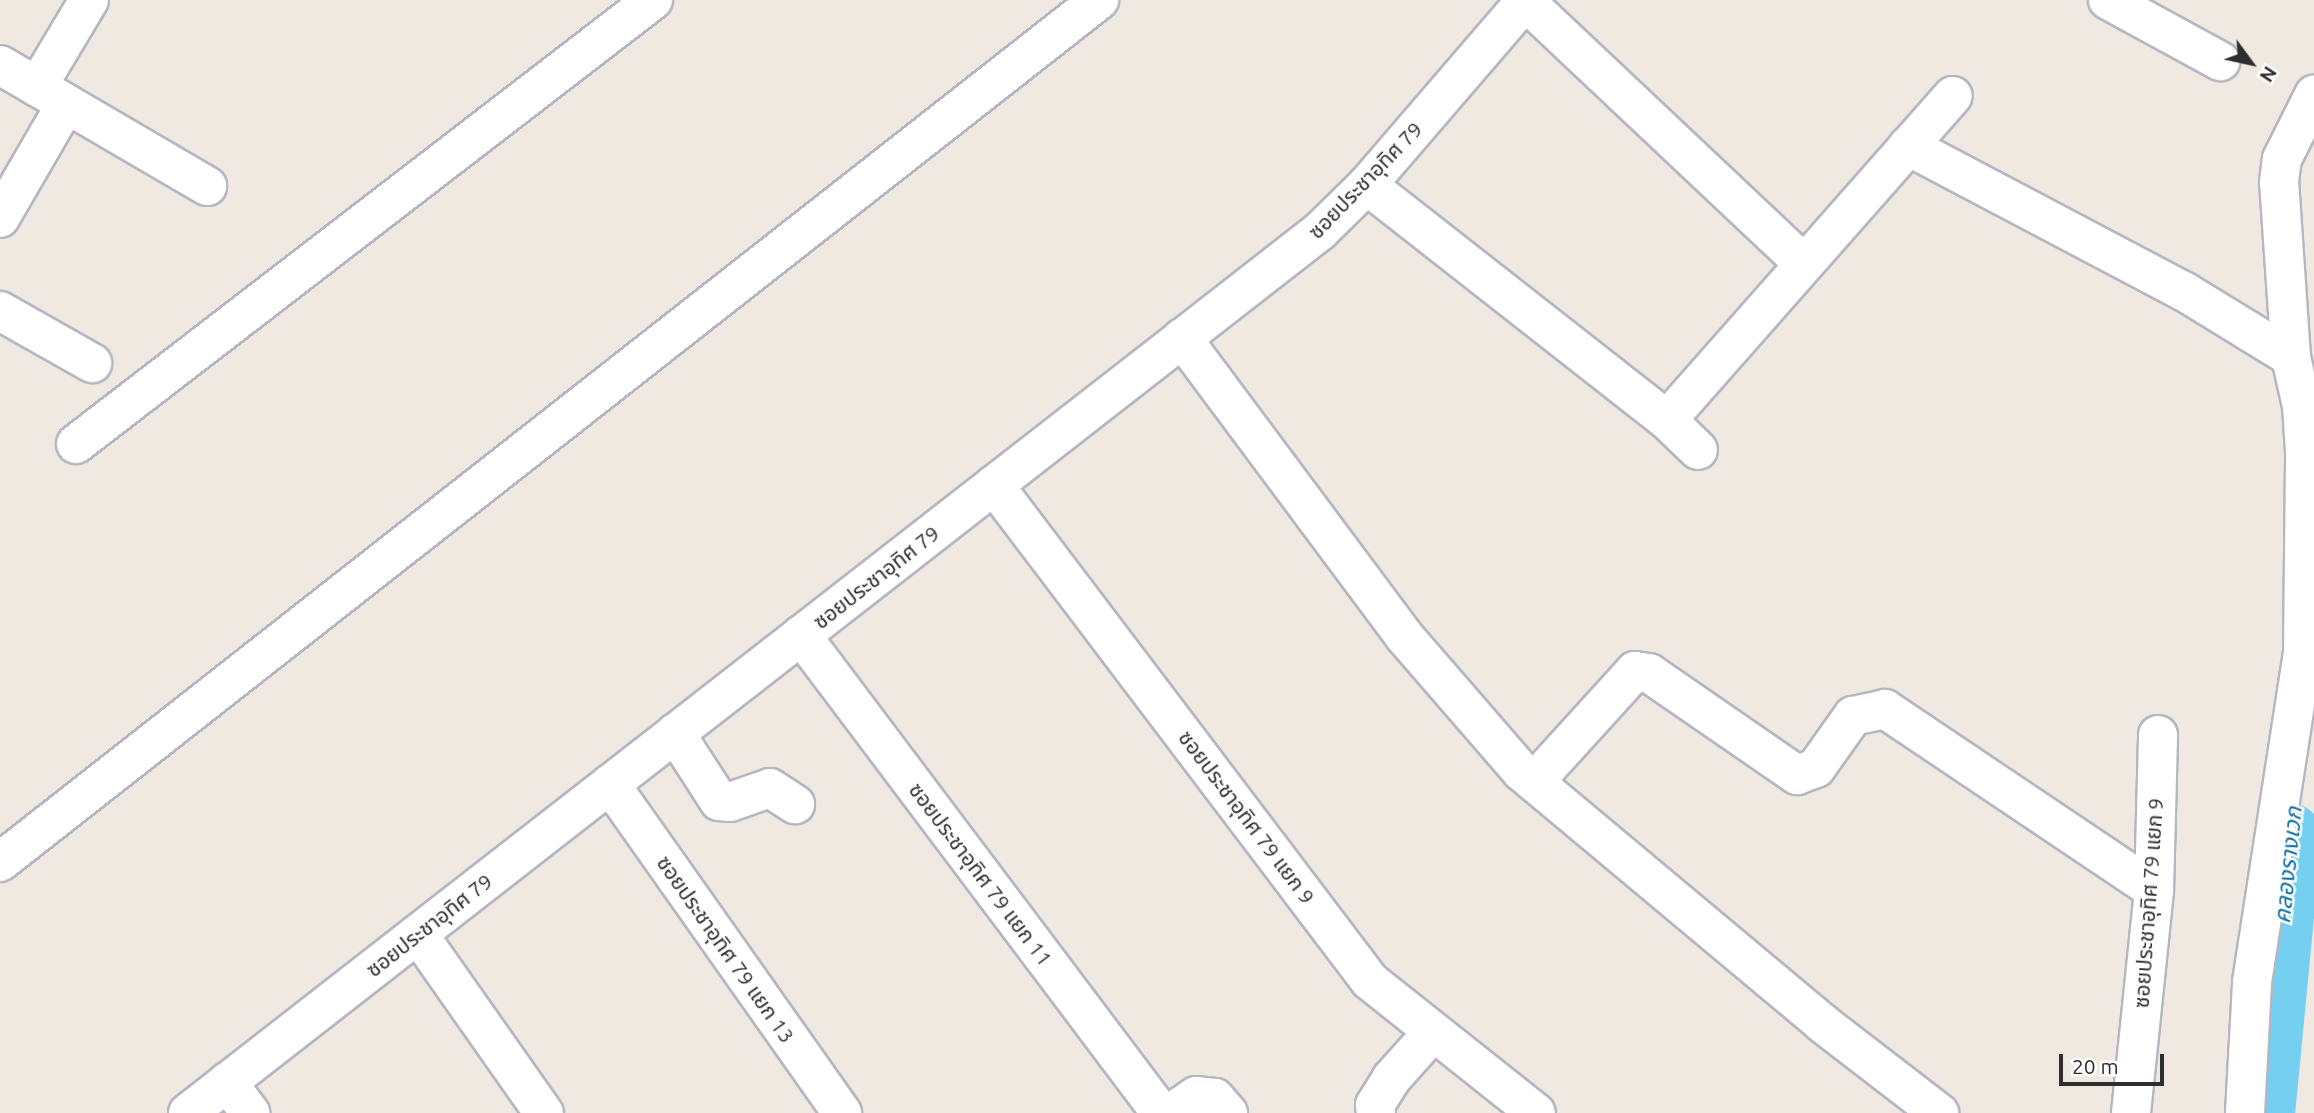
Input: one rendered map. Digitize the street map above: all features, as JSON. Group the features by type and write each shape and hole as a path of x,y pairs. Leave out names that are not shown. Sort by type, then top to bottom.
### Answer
{"street":[{"path":"0,218 89,0"},
{"path":"76,444 653,0"},
{"path":"0,862 1098,0"},
{"path":"2108,0 2220,61"},
{"path":"1526,1 1803,263"},
{"name":"ซอยประชาอุทิศ 79","path":"188,1113 1320,231 1367,185 1526,1"},
{"path":"0,65 207,186"},
{"path":"2245,1113 2252,982 2303,651 2305,452 2302,407 2291,357 2279,183 2282,159 2314,95"},
{"path":"1667,420 1953,96"},
{"path":"1908,146 2185,292 2291,357"},
{"path":"1367,185 1667,420 1698,450"},
{"path":"0,311 92,363"},
{"path":"1182,338 1404,636 1534,782 1822,1023 1939,1113"},
{"name":"ซอยประชาอุทิศ 79 แยก 9","path":"994,485 1370,981 1536,1113"},
{"name":"ซอยประชาอุทิศ 79 แยก 11","path":"801,635 1161,1113"},
{"path":"1534,782 1635,671 1649,673 1797,775 1816,768 1853,716 1885,709 2154,890"},
{"path":"676,733 719,801 730,802 770,788 795,804"},
{"name":"ซอยประชาอุทิศ 79 แยก 9","path":"2131,1113 2154,890 2158,735"},
{"name":"ซอยประชาอุทิศ 79 แยก 13","path":"610,784 842,1113"},
{"path":"418,934 544,1113"},
{"path":"1376,1113 1375,1105 1391,1079 1433,1032"},
{"path":"228,1082 250,1113"},
{"path":"1171,1113 1196,1096 1215,1098 1228,1113"}],"waterway":[{"name":"คลองรางเวก","path":"2263,1113 2290,834"}]}
